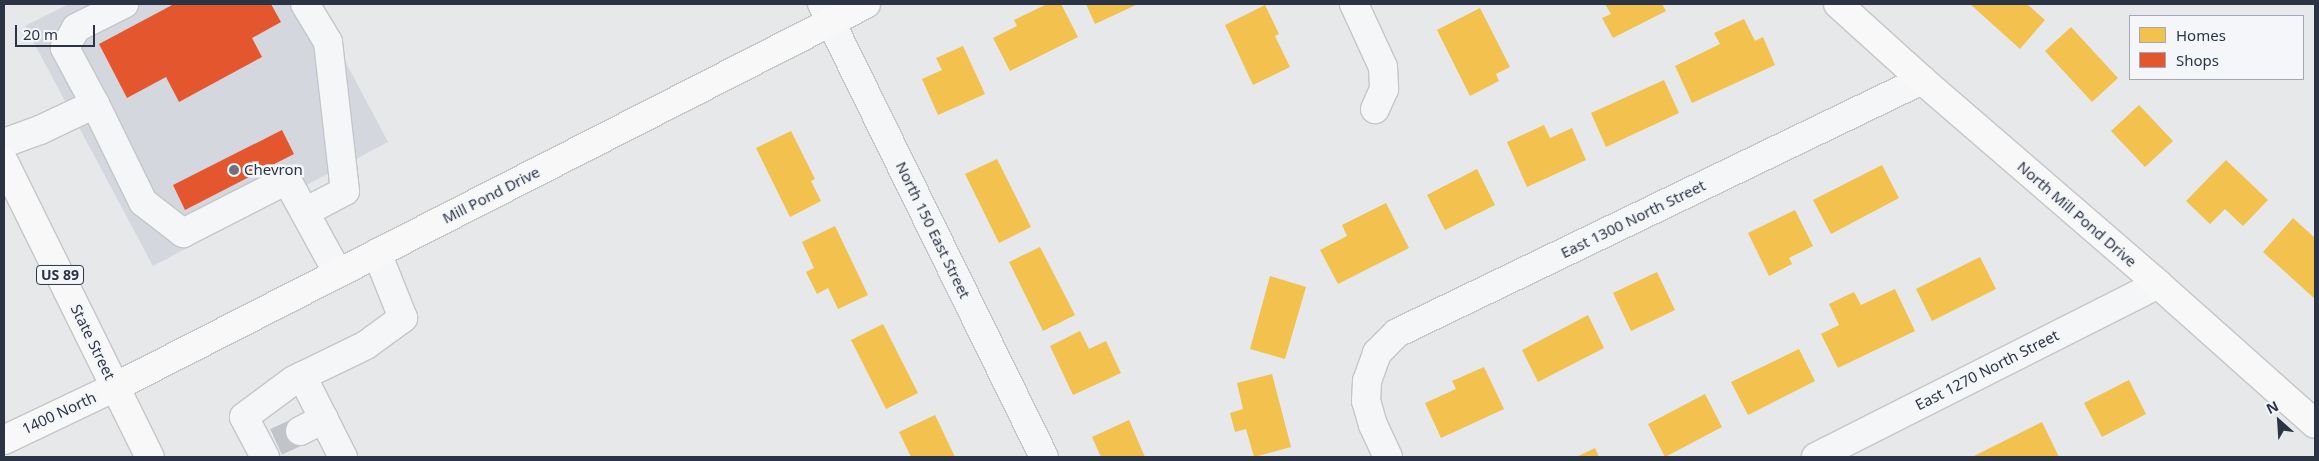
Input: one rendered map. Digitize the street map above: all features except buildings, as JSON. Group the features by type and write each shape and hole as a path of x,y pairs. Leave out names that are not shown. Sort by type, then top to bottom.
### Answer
{"main road":[{"name":"Mill Pond Drive","path":"115,387 377,253 826,13 866,4"},
{"name":"North Mill Pond Drive","path":"1838,4 1922,80 2158,284 2315,424"},
{"name":"State Street","path":"4,162 115,387"},
{"name":"1400 North","path":"4,440 115,387"},
{"name":"US 89","path":"115,387 150,457"}],"street":[{"path":"124,4 76,28 65,48 143,202 183,233 287,180 338,273"},
{"path":"305,4 328,42 345,191 305,212"},
{"path":"1354,4 1383,67 1384,89 1374,109"},
{"name":"North 150 East Street","path":"826,13 1044,457"},
{"name":"East 1300 North Street","path":"1388,457 1373,424 1366,401 1367,381 1377,353 1396,333 1922,80"},
{"path":"4,143 40,130 95,104"},
{"path":"267,450 244,418 302,376 366,345 403,318 377,253"},
{"name":"East 1270 North Street","path":"1816,457 2158,284"},
{"path":"302,376 324,419 333,454"},
{"path":"300,431 324,419"}],"shaded area":[{"path":"69,4 315,4 388,142 153,266 25,26"}],"tunnel":[{"path":"276,442 300,431"}],"place":[{"name":"Chevron","path":"234,170"}]}
